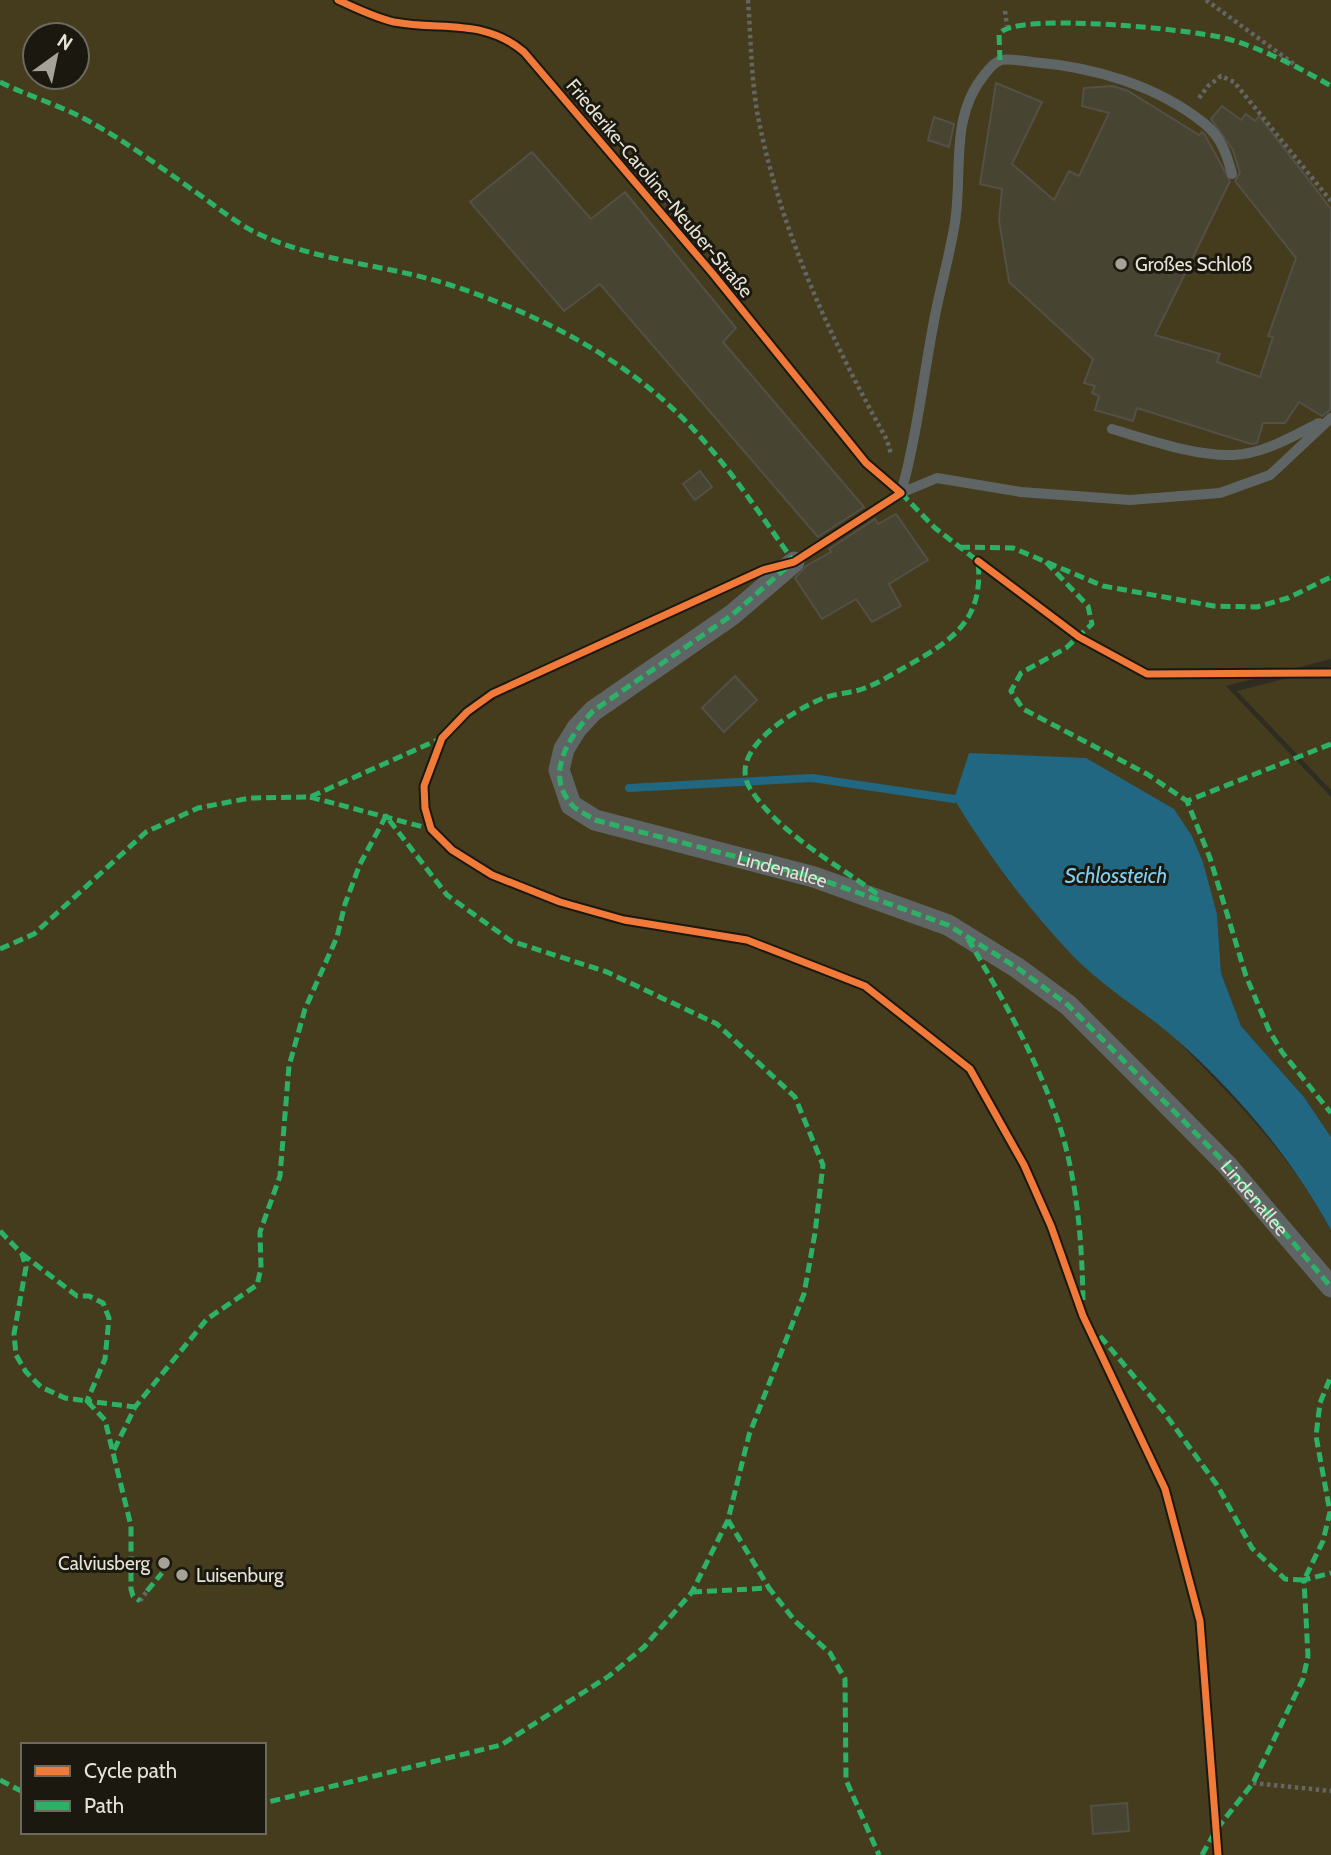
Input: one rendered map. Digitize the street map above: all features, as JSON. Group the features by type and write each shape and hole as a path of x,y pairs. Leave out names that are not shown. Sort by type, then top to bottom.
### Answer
{"street":[{"name":"Lindenallee","path":"794,562 732,615 585,719 564,749 559,770 572,805 595,820 814,877 925,916 948,925 1016,967 1068,1005 1209,1146 1331,1287"}],"lane":[{"name":"Friederike-Caroline-Neuber-Straße","path":"338,0 393,22 480,30 506,36 524,52 713,274 866,463 901,492"},
{"path":"901,492 911,455 934,320 955,223 957,156 963,117 981,79 1000,61 1066,65 1124,80 1207,125 1225,148 1232,174"},
{"path":"1112,429 1187,449 1234,455 1280,443 1331,417"},
{"name":"Lindenallee","path":"794,562 901,492 937,478 1021,492 1130,500 1220,493 1270,475 1331,417"}],"path":[{"path":"748,0 758,116 778,195 810,288 887,440"},
{"path":"1206,0 1298,67"},
{"path":"1005,11 1007,26"},
{"path":"1189,113 1208,86 1221,76 1234,82 1331,201"},
{"path":"140,1601 146,1591"},
{"path":"1253,1783 1331,1791"}],"shaded area":[{"path":"0,0 1331,0 1331,659 1226,686 1331,797 1331,1137 1304,1097 1241,1026 1221,973 1217,914 1203,862 1192,836 1178,1041 1242,1108 1280,1153 1331,1230 1331,1855 0,1855"},
{"path":"1331,667 1331,790 1237,691"}],"water":[{"name":"Schlossteich","path":"969,753 1086,758 1174,809 1192,836 1203,862 1217,914 1221,973 1241,1026 1304,1097 1331,1137 1331,1230 1281,1153 1221,1082 1177,1040 1085,968 1056,938 1009,881 954,799"}],"building":[{"name":"Großes Schloß","path":"996,83 1042,102 1012,164 1054,200 1069,171 1079,176 1109,113 1082,106 1084,88 1113,86 1128,91 1199,135 1202,132 1205,135 1230,181 1155,335 1220,354 1217,362 1260,377 1273,337 1268,336 1296,258 1235,181 1240,173 1233,150 1211,119 1222,106 1241,120 1246,114 1255,121 1259,116 1331,209 1330,410 1322,416 1299,402 1285,423 1263,423 1257,443 1251,444 1137,408 1133,421 1095,410 1099,396 1092,393 1095,386 1084,383 1093,359 1009,282 999,220 1002,189 980,184"},
{"path":"934,117 954,124 949,147 928,140"},
{"path":"532,152 591,219 625,192 736,328 723,342 864,507 818,537 600,284 564,311 470,202"},
{"path":"700,471 712,487 695,500 683,484"},
{"path":"896,514 928,560 889,584 901,606 872,622 856,599 822,619 795,578 806,566 831,552 829,549 875,519 878,524"},
{"path":"735,676 757,700 724,732 702,708"},
{"path":"1127,1803 1129,1831 1093,1834 1091,1806"}],"waterway":[{"path":"629,788 812,778 954,799"}],"marked path":[{"path":"1000,60 999,34 1012,27 1036,24 1106,24 1224,38 1279,59 1331,86"},
{"path":"0,82 81,117 105,131 254,232 308,252 447,284 515,309 581,342 642,382 695,431 734,478 794,562"},
{"path":"901,493 935,528 983,565"},
{"path":"960,547 1013,548 1103,586 1214,606 1257,607 1288,598 1331,577"},
{"path":"877,894 809,847 763,806 745,776 747,762 765,735 793,714 824,698 876,683 951,637 962,626 976,599 978,561"},
{"path":"1046,562 1088,606 1092,624 1066,648 1021,673 1011,691 1023,709 1147,774 1187,801"},
{"path":"786,568 732,615 593,711 569,743 560,768 564,793 572,805 595,820 814,877 948,925 1016,967 1068,1005 1227,1165 1331,1287"},
{"path":"0,949 34,934 146,832 198,808 250,798 310,797 442,738"},
{"path":"1331,744 1187,801 1210,858 1246,976 1269,1030 1282,1052 1331,1113"},
{"path":"310,797 431,829"},
{"path":"114,1450 135,1407 207,1319 257,1285 261,1268 260,1232 280,1176 289,1066 305,1009 337,937 345,904 360,864 386,816 447,895 511,941 607,972 717,1024 795,1097 823,1165 804,1294 749,1435 728,1520 692,1592 644,1647 609,1676 501,1745 266,1803"},
{"path":"968,939 1029,1051 1058,1121 1070,1164 1077,1209 1083,1300"},
{"path":"0,1231 22,1254 26,1267 14,1334 16,1355 26,1372 41,1387 65,1398 87,1401 105,1420 131,1526 131,1589 133,1596 140,1601"},
{"path":"22,1254 77,1296 89,1296 103,1303 109,1318 105,1359 87,1401 135,1407"},
{"path":"1100,1336 1163,1411 1217,1485 1252,1548 1285,1579 1304,1580 1323,1541 1330,1512 1316,1436 1320,1403 1331,1376"},
{"path":"728,1520 769,1588"},
{"path":"147,1591 162,1573"},
{"path":"1202,1855 1216,1830 1253,1783 1303,1679 1308,1656 1304,1580 1331,1573"},
{"path":"692,1592 769,1588 795,1621 830,1653 845,1679 846,1780 879,1855"},
{"path":"0,1780 21,1791"}],"cycle path":[{"path":"338,0 394,22 462,28 494,34 524,52 713,274 866,463 901,493 794,562 763,570 492,694 467,712 442,738 424,786 425,808 431,829 452,850 492,875 560,902 624,920 747,940 865,986 970,1069 1024,1165 1051,1226 1083,1316 1165,1489 1200,1621 1218,1855"},
{"path":"978,561 1079,637 1147,674 1331,673"}],"place":[{"name":"Großes Schloß","path":"1121,264"},
{"name":"Calviusberg","path":"164,1563"},
{"name":"Luisenburg","path":"182,1575"}]}
